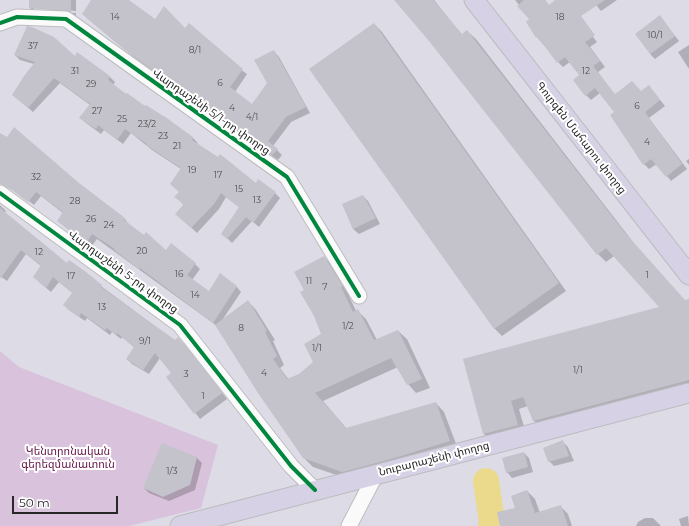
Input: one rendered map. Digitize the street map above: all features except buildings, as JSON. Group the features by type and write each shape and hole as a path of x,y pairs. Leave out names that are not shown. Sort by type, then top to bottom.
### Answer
{"main road":[{"name":"Գուրգեն Մահարու փողոց","path":"474,0 689,275"},
{"name":"Նուբարաշենի փողոց","path":"180,526 224,520 315,490 689,393"}],"street":[{"name":"Վարդաշենի 5/1-րդ փողոց","path":"0,24 17,17 66,19 287,177 359,296"},
{"name":"Վարդաշենի 5-րդ փողոց","path":"0,193 180,325 291,466 315,490"},
{"path":"349,526 376,474"}],"green space":[{"name":"Կենտրոնական գերեզմանատուն","path":"0,351 19,367 218,445 201,508 129,526 0,526"}],"waterway":[{"path":"486,481 492,522 491,526"}],"cycle path":[{"path":"0,23 17,17 66,19 287,177 359,296"},
{"path":"0,193 180,325 291,466 315,490"}]}
